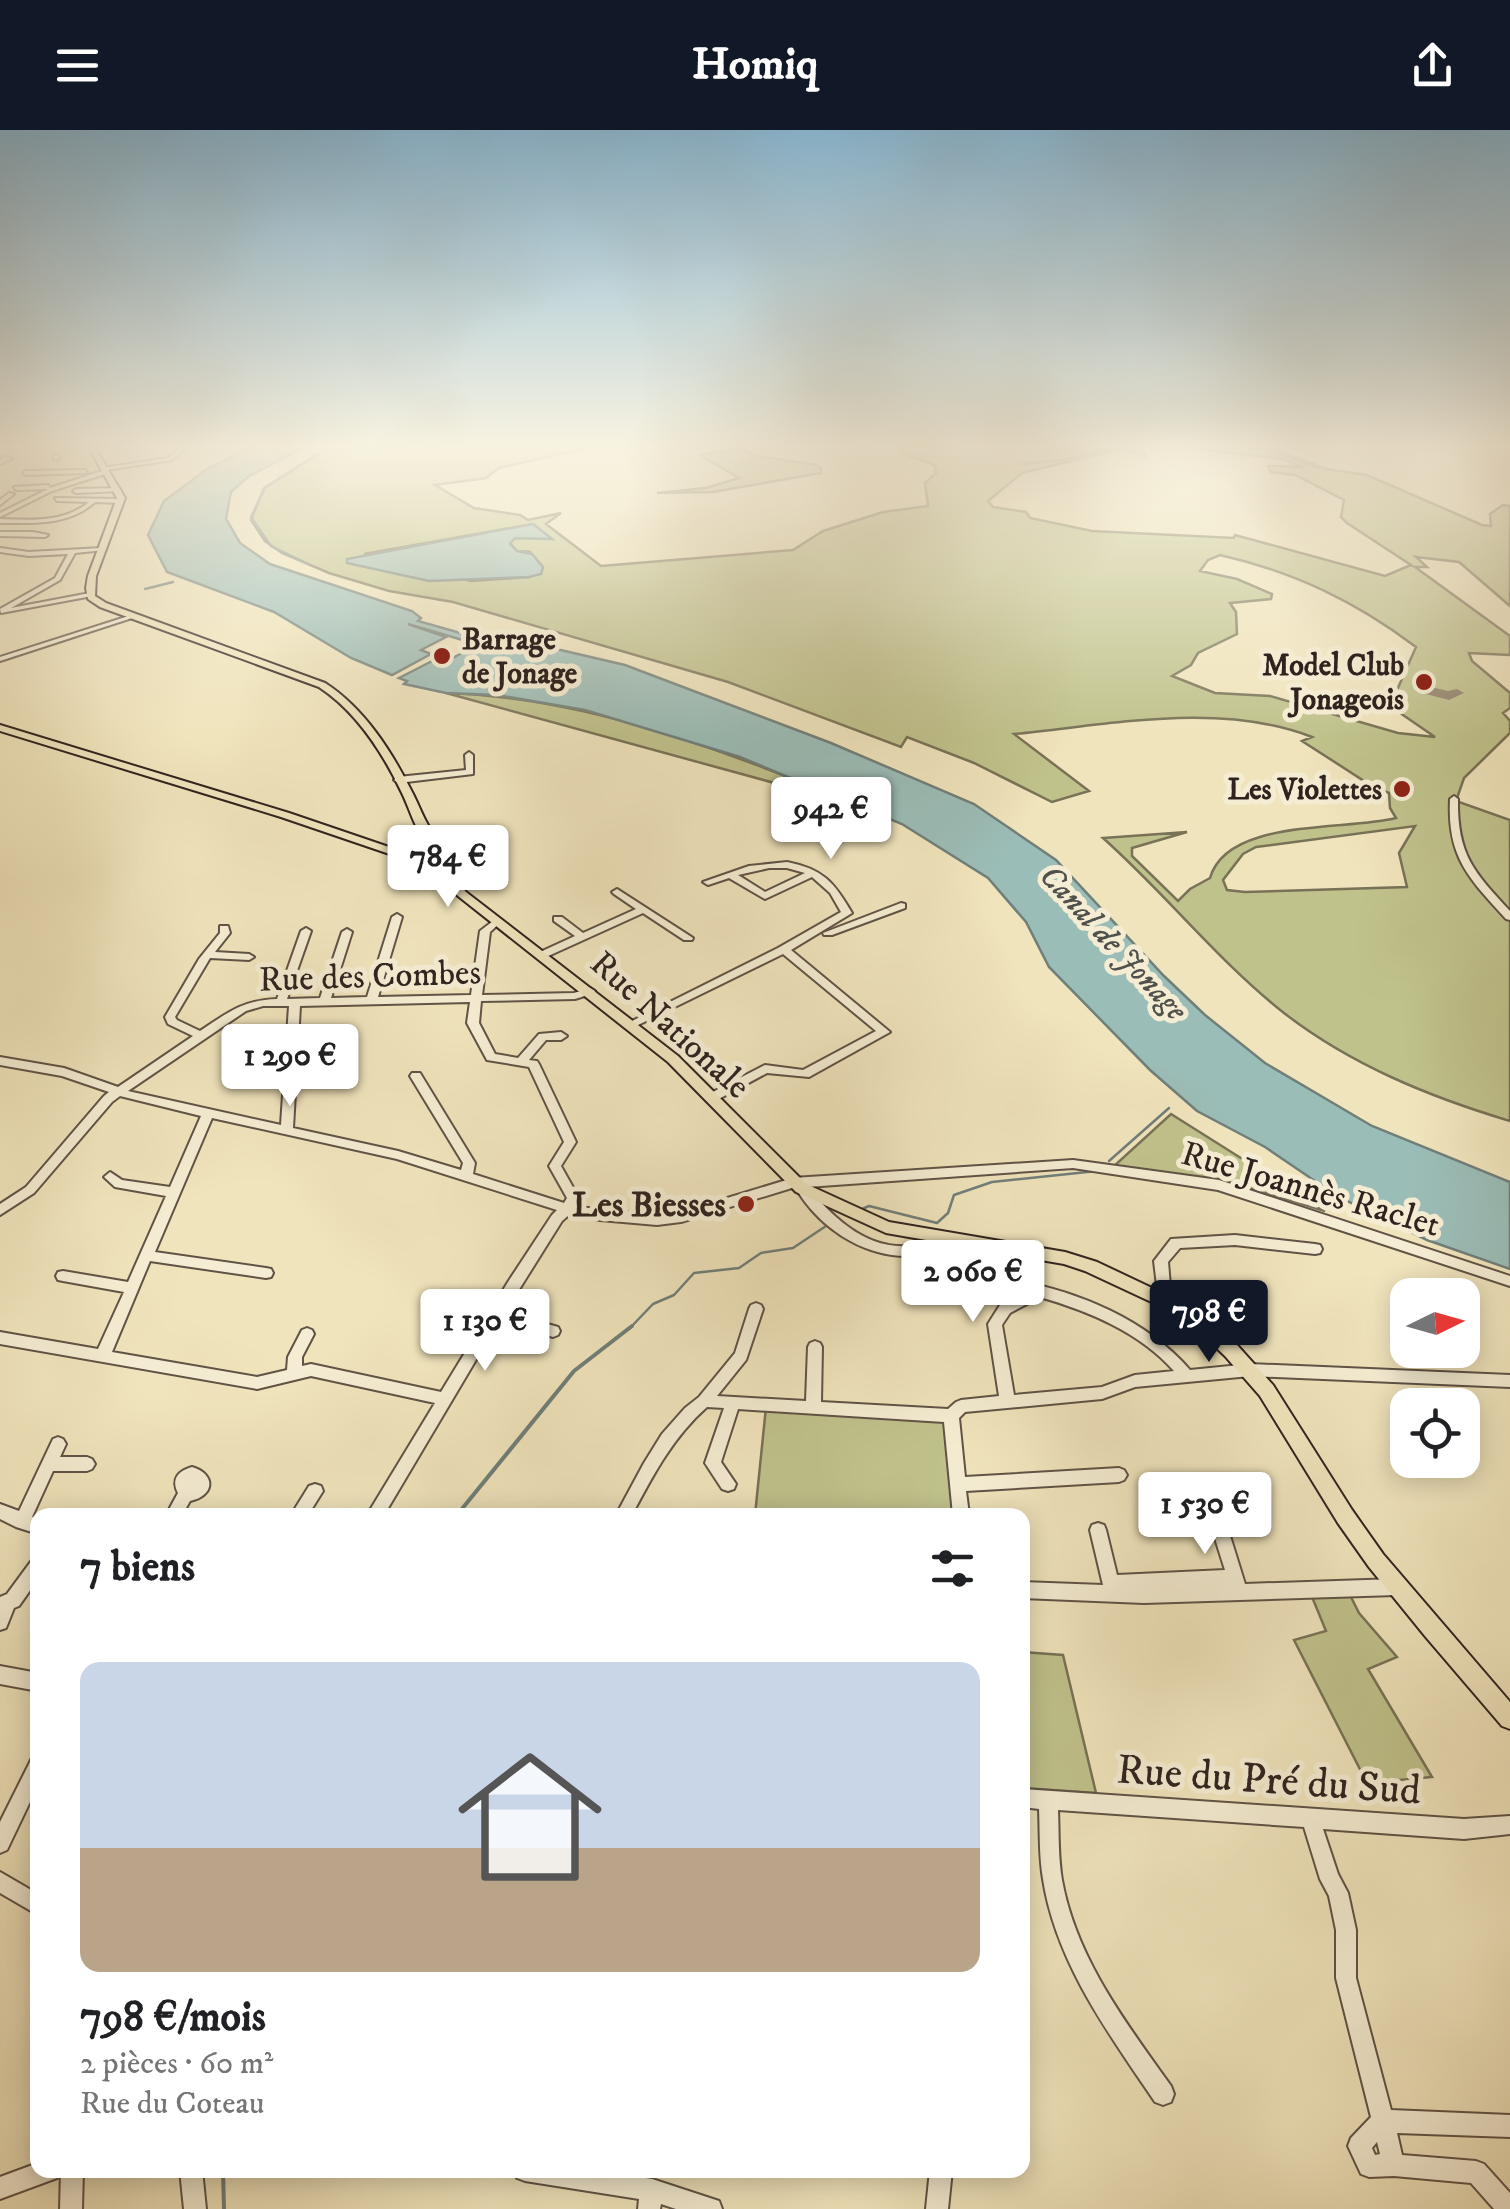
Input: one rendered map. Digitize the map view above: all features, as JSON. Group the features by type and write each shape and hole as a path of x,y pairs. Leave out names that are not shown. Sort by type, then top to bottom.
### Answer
{"main road":[{"path":"0,728 395,852 435,860 436,846 365,721 333,690 103,605 90,594 89,585 106,543"},
{"name":"Rue Nationale","path":"435,860 451,885 632,1024 797,1186 886,1227 1065,1258 1164,1298 1250,1370 1396,1587 1510,1718"}],"street":[{"path":"0,550 72,552 103,548"},
{"path":"1,611 58,579 72,552"},
{"path":"1,611 29,610 90,594"},
{"path":"0,659 134,616"},
{"path":"398,780 470,772 469,755"},
{"path":"1454,799 1451,828 1459,856 1510,917"},
{"path":"632,1024 809,933 818,932 847,913 832,886 794,865 774,863 708,882"},
{"path":"730,875 765,896 812,873"},
{"path":"616,892 688,938"},
{"path":"783,948 900,906"},
{"path":"542,955 643,909"},
{"path":"372,1000 397,917"},
{"path":"379,1508 496,1314 573,1198 555,1166 570,1142 568,1132 533,1064 491,1056 473,1023 485,931 494,919"},
{"path":"558,919 582,937"},
{"path":"201,1036 172,1022 170,1017 225,933 224,928"},
{"path":"287,1130 288,1002 306,932"},
{"path":"325,1002 346,932"},
{"path":"711,1098 764,1069 805,1074 884,1032 783,948"},
{"path":"209,954 249,957"},
{"name":"Rue des Combes","path":"0,1210 30,1190 118,1092 242,1008 288,1002 574,996 590,991"},
{"path":"522,1062 542,1037 562,1036"},
{"name":"Rue Joannès Raclet","path":"0,1061 74,1074 118,1092 398,1155 568,1209 628,1218 669,1219 698,1214 797,1186 1073,1164 1220,1185 1510,1281"},
{"path":"416,1076 469,1163 466,1176"},
{"path":"103,1355 208,1114"},
{"path":"110,1178 119,1184 174,1192"},
{"name":"Rue Nationale","path":"797,1186 819,1212 858,1242 888,1250 928,1250 950,1240"},
{"path":"1164,1298 1161,1261 1176,1243 1235,1240 1315,1249"},
{"path":"928,1250 931,1271 942,1279 1039,1292 1112,1318 1174,1358 1185,1374"},
{"path":"148,1256 266,1274"},
{"path":"63,1276 133,1288"},
{"path":"1007,1400 995,1324 1005,1309 1039,1292"},
{"path":"628,1508 649,1467 683,1417 704,1401 740,1356 756,1309"},
{"path":"496,1314 553,1331"},
{"path":"294,1374 295,1356 306,1334"},
{"path":"0,1338 257,1383 311,1370 445,1398"},
{"path":"812,1407 815,1347"},
{"path":"704,1401 951,1416 961,1406 1102,1393 1135,1382 1185,1374 1250,1370 1510,1382"},
{"path":"728,1484 713,1464 733,1402"},
{"path":"951,1416 960,1508"},
{"path":"35,1508 58,1444"},
{"path":"48,1464 87,1464"},
{"path":"958,1484 1118,1476"},
{"path":"304,1508 314,1492"},
{"path":"178,1508 186,1493"},
{"path":"1214,1510 1237,1584"},
{"path":"0,1512 30,1524"},
{"path":"1098,1530 1112,1589"},
{"path":"0,1622 4,1605 30,1574"},
{"path":"1030,1590 1237,1584 1396,1587"},
{"path":"0,1675 30,1681"},
{"path":"0,1843 30,1781"},
{"name":"Rue du Pré du Sud","path":"1030,1799 1464,1829 1510,1826"},
{"path":"1048,1800 1052,1884 1071,1943 1108,2013 1164,2094"},
{"path":"1310,1818 1338,1893 1346,1930 1346,1978 1394,2165 1476,2172 1508,2208"},
{"path":"0,1882 30,1900"},
{"path":"1382,2120 1510,2126"},
{"path":"0,2188 30,2177"},
{"path":"71,2209 72,2178"},
{"path":"191,2178 195,2209"},
{"path":"559,2178 651,2200 711,2209"},
{"path":"937,2209 939,2178"}],"green space":[{"path":"268,543 426,543 364,554 471,581 529,577 530,552 517,551 510,543 571,543 601,566 793,550 804,543 1264,543 1385,576 1411,565 1378,543 1510,543 1510,606 1459,562 1416,557 1427,567 1415,567 1510,636 1510,655 1469,653 1472,661 1510,693 1510,708 1503,713 1510,721 1510,733 1464,778 1456,801 1510,820 1510,1121 1392,1078 1310,1032 1237,972 1103,838 1187,832 1132,848 1132,856 1178,901 1210,878 1221,859 1239,845 1290,830 1396,818 1390,808 1389,793 1302,741 1312,737 1276,726 1202,718 1014,734 1089,791 1052,802 974,763 907,737 901,747 728,682 453,602 389,591 329,573","holes":["1220,555 1298,579 1347,602 1416,647 1390,706 1435,737 1398,733 1270,696 1215,693 1172,676 1191,665 1198,653 1237,634 1236,612 1230,603 1271,599 1272,594 1237,579 1200,571 1208,560","1415,826 1399,853 1407,887 1245,892 1227,890 1223,880 1243,854 1256,847"]},
{"path":"446,693 554,705 659,731 862,807"},
{"path":"1171,1114 1325,1211 1225,1181 1114,1166"},
{"path":"766,1407 945,1418 956,1508 756,1508"},
{"path":"1348,1591 1359,1613 1397,1657 1368,1669 1432,1777 1367,1783 1294,1640 1326,1631 1310,1592"},
{"path":"1030,1653 1063,1655 1096,1793 1030,1788"}],"water":[{"name":"Canal de Jonage","path":"152,543 240,543 270,564 412,611 421,618 418,621 492,642 522,641 625,665 831,743 974,804 1056,860 1164,976 1265,1063 1372,1126 1510,1182 1510,1269 1427,1240 1337,1196 1265,1147 1197,1111 1150,1070 1049,967 1026,922 988,878 902,824 740,757 585,710 497,695 446,693 404,684 407,681 399,678 440,657 449,660 475,646 483,646 408,624 446,637 421,650 431,654 392,675 351,658 274,612 167,572"},
{"path":"432,543 511,543 517,551 532,554 543,567 541,574 529,577 429,581 347,563 347,559"}],"waterway":[{"path":"269,543 308,564"},
{"path":"145,589 173,582"},
{"path":"1109,1161 1169,1108"},
{"path":"860,1210 869,1206 937,1223 948,1213 954,1195 992,1182 1097,1171"},
{"path":"632,1326 653,1304 674,1295 694,1273 739,1268 761,1253 793,1248 826,1226"},
{"path":"463,1508 574,1371 632,1326"},
{"path":"223,2178 224,2209"}],"taxiway":[{"path":"1427,690 1449,696 1457,693"}],"place":[{"name":"Barrage de Jonage","path":"442,656"},
{"name":"Model Club Jonageois","path":"1424,682"},
{"name":"Les Violettes","path":"1402,789"},
{"name":"Les Biesses","path":"746,1204"}]}
